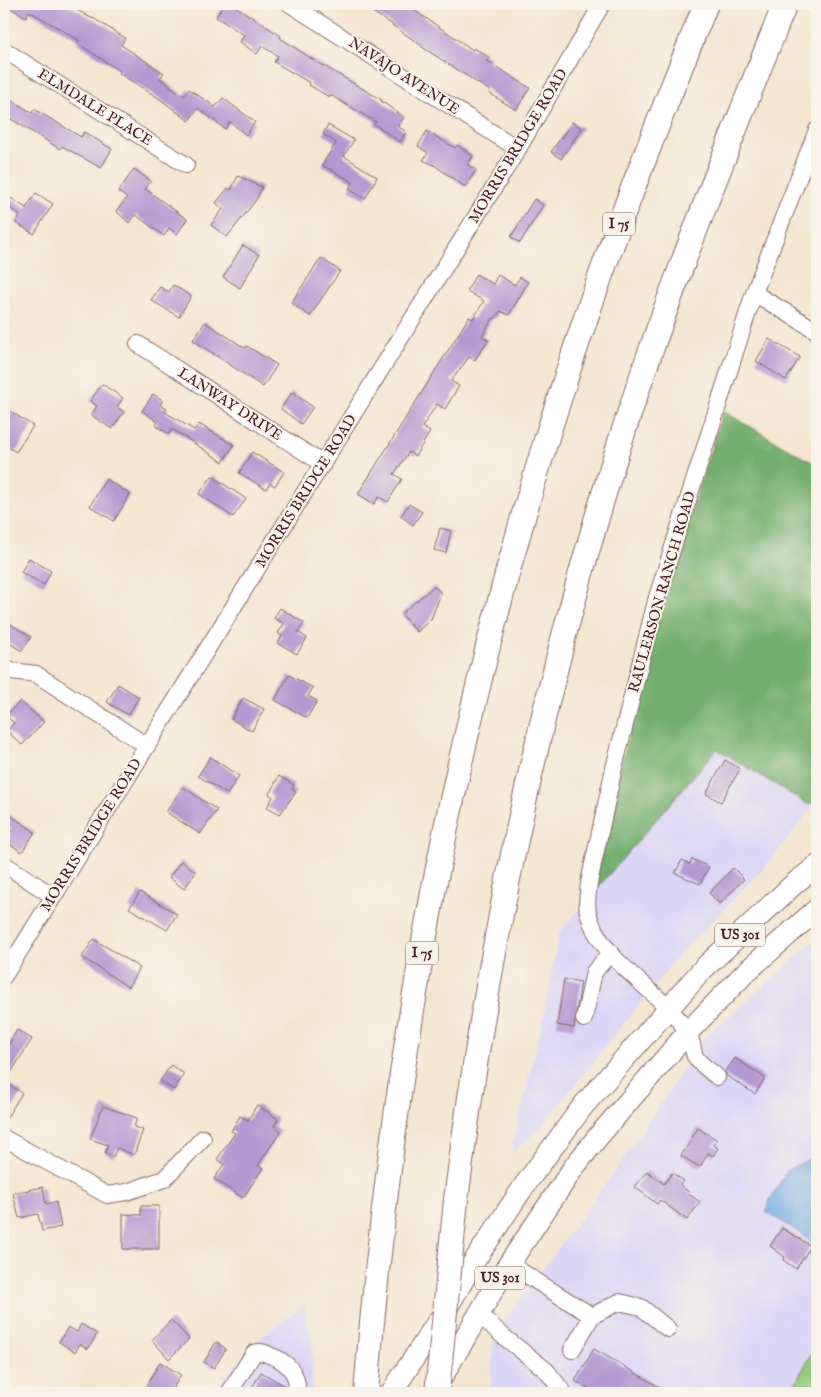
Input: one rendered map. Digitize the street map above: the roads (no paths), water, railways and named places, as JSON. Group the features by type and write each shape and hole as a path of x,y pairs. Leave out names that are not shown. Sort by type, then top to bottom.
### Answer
{"highway":[{"name":"I 75","path":"366,1393 371,1324 385,1202 416,990 439,862 474,701 544,449 571,362 631,190 706,4"},
{"path":"436,1393 456,1200 492,961 517,832 545,709 603,496 638,386 717,173 785,4"}],"main road":[{"name":"US 301","path":"391,1393 445,1312 473,1263 551,1148 583,1106 703,969 795,883 817,866"},
{"name":"US 301","path":"432,1393 478,1313 509,1264 574,1167 597,1138 688,1032 745,973 817,909"}],"street":[{"name":"NAVAJO AVENUE","path":"290,4 518,149"},
{"name":"MORRIS BRIDGE ROAD","path":"5,970 518,149 602,4"},
{"name":"ELMDALE PLACE","path":"4,50 186,165"},
{"name":"RAULERSON RANCH ROAD","path":"688,1032 668,1009 603,945 593,927 588,910 588,886 614,768 657,598 754,293 817,130"},
{"path":"754,293 817,331"},
{"name":"LANWAY DRIVE","path":"138,344 322,464"},
{"path":"4,670 36,674 146,746"},
{"path":"4,864 53,896"},
{"path":"584,1019 594,972 611,952"},
{"path":"688,1032 696,1058 717,1077"},
{"path":"4,1138 106,1195 127,1192 164,1179 203,1138"},
{"path":"509,1264 592,1316"},
{"path":"572,1350 592,1316 619,1302 641,1307 668,1329"},
{"path":"478,1313 504,1337 546,1370 564,1393"},
{"path":"229,1393 254,1353 257,1352 270,1355 286,1363 292,1369 298,1386 297,1393"}],"water":[{"path":"811,1158 817,1159 817,1245 814,1245 798,1231 766,1212 769,1201 788,1170"}]}
